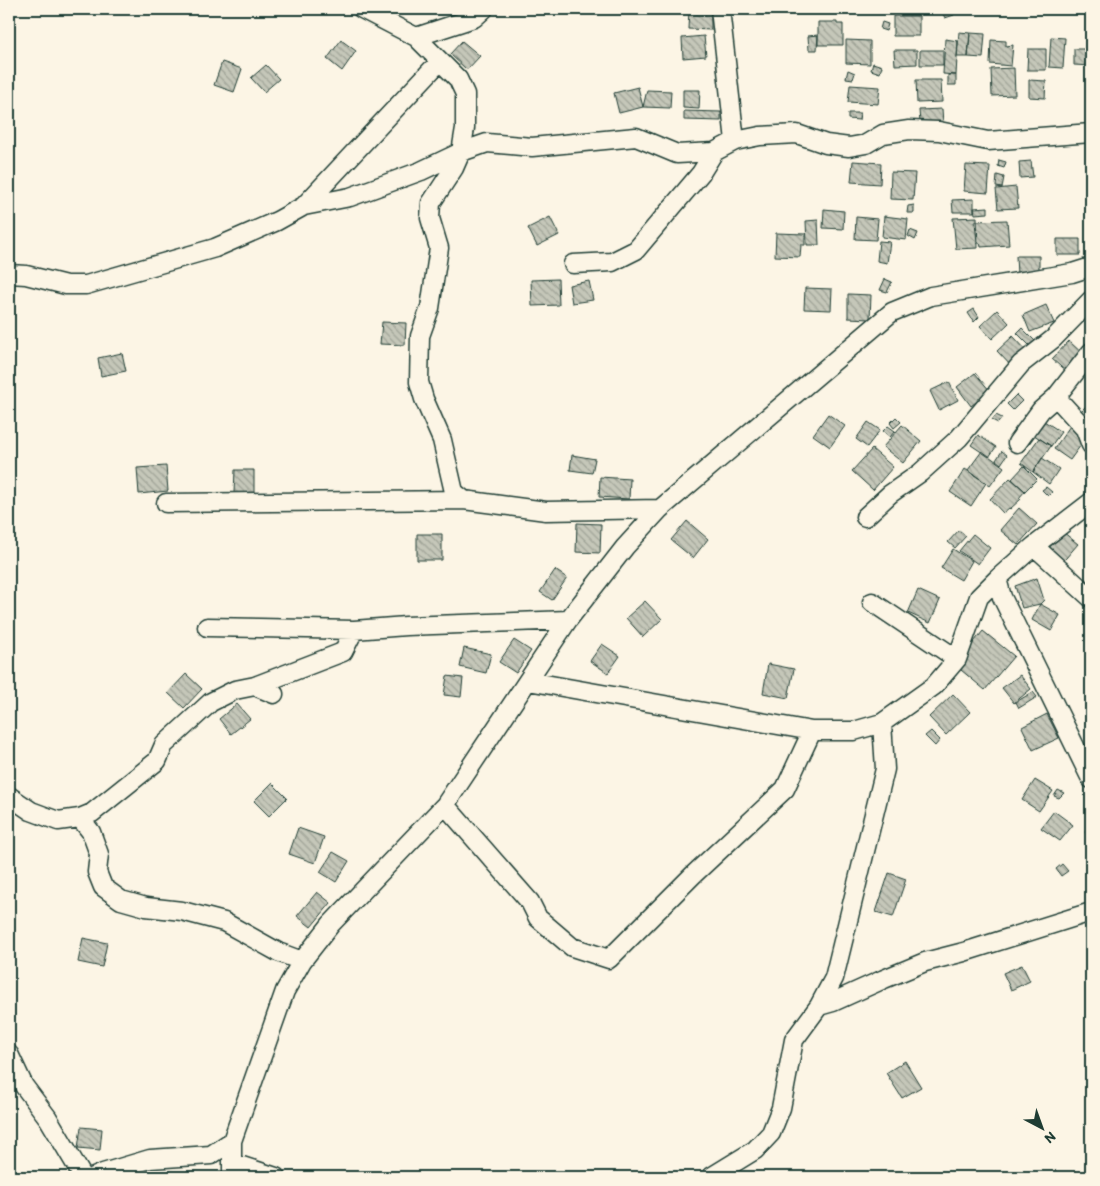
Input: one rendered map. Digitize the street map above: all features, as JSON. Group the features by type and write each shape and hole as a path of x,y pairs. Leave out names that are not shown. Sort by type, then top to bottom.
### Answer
{"street":[{"path":"362,9 416,37 458,79 465,94 466,128 461,152 454,168 431,203 430,218 438,248 430,308 420,336 419,382 424,399 442,440 454,492 464,500"},
{"path":"416,37 474,18 484,9"},
{"path":"720,9 735,141"},
{"path":"9,274 26,275 66,285 86,285 215,248 277,221 304,206 440,61"},
{"path":"304,206 350,197 421,171 461,152 487,143 532,147 636,137 677,154 714,152 735,141 760,136 797,134 826,144 849,147 866,144 883,134 909,130 939,130 988,141 1091,133"},
{"path":"573,264 612,262 636,250 701,172 714,152"},
{"path":"276,1177 233,1170 232,1141 285,992 302,961 331,924 445,805 568,620 625,547 660,509 892,312 931,296 1072,273 1091,267"},
{"path":"865,518 890,494 920,473 959,438 1021,364 1053,339 1091,300"},
{"path":"1017,443 1041,410 1056,397 1091,352"},
{"path":"1056,397 1085,430 1091,445"},
{"path":"166,503 464,500 546,511 660,509"},
{"path":"528,681 812,731 854,731 882,723 934,686 957,659 979,597 1034,546 1091,502"},
{"path":"1034,546 1091,598"},
{"path":"997,579 1002,598 1091,779"},
{"path":"872,602 957,659"},
{"path":"207,627 354,630 568,620"},
{"path":"9,796 31,811 58,821 80,818 92,813 157,761 164,745 211,702 234,690 255,686 343,652 354,630"},
{"path":"255,686 274,694"},
{"path":"711,1177 755,1150 771,1133 781,1108 794,1040 819,1006 834,978 885,769 882,723"},
{"path":"445,805 530,902 538,918 572,947 609,959 693,875 785,790 812,731"},
{"path":"80,818 91,832 98,854 97,872 103,888 121,900 146,907 182,912 224,922 278,952 302,961"},
{"path":"819,1006 833,1002 925,962 964,952 1091,912"},
{"path":"9,1054 24,1086 48,1118 83,1177"},
{"path":"94,1177 150,1159 211,1155 232,1141"}],"building":[{"path":"689,9 711,9 711,30 688,29"},
{"path":"952,11 954,15 945,18 943,14"},
{"path":"893,16 919,16 919,36 893,36"},
{"path":"818,22 837,22 837,24 843,24 843,45 818,45"},
{"path":"882,22 888,24 886,31 880,29"},
{"path":"959,32 970,33 968,57 957,57"},
{"path":"970,33 985,34 983,58 968,57"},
{"path":"818,35 817,50 809,50 808,36"},
{"path":"704,36 706,56 683,58 682,38"},
{"path":"1051,37 1065,38 1063,68 1049,67"},
{"path":"945,39 958,41 956,75 943,74"},
{"path":"341,40 356,51 342,71 327,59"},
{"path":"846,40 870,41 870,64 846,63"},
{"path":"991,40 1006,41 1006,46 1013,45 1011,66 990,64"},
{"path":"462,41 480,56 467,70 450,54"},
{"path":"1028,49 1046,49 1046,70 1027,70"},
{"path":"1074,49 1091,49 1091,66 1074,65"},
{"path":"894,50 917,50 917,64 895,65"},
{"path":"920,50 943,50 943,65 920,65"},
{"path":"222,62 242,69 234,92 214,85"},
{"path":"873,63 882,66 880,73 871,70"},
{"path":"266,65 279,79 264,92 251,78"},
{"path":"1014,68 1015,95 992,96 991,69"},
{"path":"848,70 855,73 853,79 846,78"},
{"path":"948,75 956,75 956,85 948,85"},
{"path":"916,80 941,80 942,102 917,103"},
{"path":"1029,80 1046,81 1045,98 1029,97"},
{"path":"850,85 880,87 878,104 848,102"},
{"path":"638,87 643,107 619,113 614,93"},
{"path":"647,90 671,91 670,108 643,107"},
{"path":"683,90 700,90 699,109 683,108"},
{"path":"942,109 943,123 920,123 919,110"},
{"path":"684,111 721,112 721,121 684,120"},
{"path":"848,113 860,113 859,120 848,119"},
{"path":"999,160 1006,162 1004,168 998,166"},
{"path":"853,161 881,163 880,184 851,182"},
{"path":"1031,161 1033,177 1020,178 1019,162"},
{"path":"966,165 990,166 988,193 964,191"},
{"path":"891,172 915,173 913,200 890,199"},
{"path":"997,175 1004,177 1002,188 996,187"},
{"path":"1016,187 1018,208 998,209 996,189"},
{"path":"974,199 974,212 953,212 952,200"},
{"path":"914,205 914,213 907,213 908,206"},
{"path":"988,207 988,213 975,214 974,208"},
{"path":"824,209 844,211 843,229 823,228"},
{"path":"884,216 908,219 906,240 882,237"},
{"path":"550,217 559,235 537,246 528,228"},
{"path":"856,217 878,219 876,240 855,239"},
{"path":"977,217 978,248 956,249 953,218"},
{"path":"818,220 819,245 807,245 806,221"},
{"path":"1007,220 1009,245 981,247 980,243 977,243 975,221"},
{"path":"910,230 918,233 915,240 908,236"},
{"path":"776,233 805,234 805,245 801,245 800,257 775,256"},
{"path":"1057,239 1080,239 1080,255 1057,255"},
{"path":"879,241 890,242 887,263 877,261"},
{"path":"1016,256 1039,256 1039,274 1017,275"},
{"path":"558,279 559,305 532,306 531,280"},
{"path":"885,279 892,282 887,292 880,290"},
{"path":"589,281 593,300 572,303 569,285"},
{"path":"805,288 832,289 831,310 804,309"},
{"path":"848,294 871,295 870,319 848,318"},
{"path":"1046,305 1054,323 1030,332 1023,315"},
{"path":"974,309 979,317 974,322 968,313"},
{"path":"997,310 1009,323 992,339 980,326"},
{"path":"382,322 406,323 405,345 380,344"},
{"path":"1022,328 1036,342 1031,347 1017,333"},
{"path":"1013,336 1029,353 1013,368 997,351"},
{"path":"1069,341 1085,356 1069,374 1052,359"},
{"path":"122,353 126,371 101,376 98,358"},
{"path":"1091,364 1091,380 1084,374"},
{"path":"975,373 990,391 971,406 957,387"},
{"path":"949,382 958,400 939,410 930,391"},
{"path":"1016,395 1022,401 1013,410 1007,404"},
{"path":"1087,405 1091,413 1083,422 1077,415"},
{"path":"828,414 845,426 830,447 813,435"},
{"path":"996,415 1002,418 998,423 992,420"},
{"path":"896,417 901,422 894,428 890,423"},
{"path":"1044,421 1061,432 1051,446 1034,435"},
{"path":"868,422 880,430 867,447 856,439"},
{"path":"902,425 921,441 903,463 883,447"},
{"path":"888,426 895,431 890,437 883,431"},
{"path":"1070,426 1086,438 1070,460 1054,449"},
{"path":"978,435 996,447 989,457 971,445"},
{"path":"1039,438 1051,446 1033,472 1021,463"},
{"path":"872,449 893,467 873,490 852,471"},
{"path":"982,451 1004,467 990,486 968,470"},
{"path":"1002,451 1007,455 1001,464 996,460"},
{"path":"572,455 595,459 592,473 570,470"},
{"path":"1042,458 1059,469 1049,484 1033,472"},
{"path":"166,466 168,491 139,494 137,468"},
{"path":"1024,466 1037,479 1025,491 1012,479"},
{"path":"965,469 986,483 971,506 950,492"},
{"path":"235,470 254,470 254,494 234,493"},
{"path":"600,477 630,479 629,499 599,497"},
{"path":"1010,478 1025,491 1019,498 1021,499 1003,513 990,499"},
{"path":"1046,487 1052,492 1048,496 1042,490"},
{"path":"1019,508 1037,524 1018,545 1000,530"},
{"path":"687,521 708,539 693,558 671,540"},
{"path":"577,523 601,524 600,553 576,552"},
{"path":"959,530 966,536 955,548 948,542"},
{"path":"1063,532 1078,544 1060,565 1045,552"},
{"path":"417,534 442,534 442,560 417,560"},
{"path":"973,534 990,548 978,564 959,551"},
{"path":"953,549 972,561 961,580 941,568"},
{"path":"555,570 567,578 552,600 540,592"},
{"path":"1037,578 1044,600 1040,604 1022,608 1015,586"},
{"path":"918,590 940,600 930,623 908,613"},
{"path":"645,601 662,619 643,637 626,618"},
{"path":"1040,604 1060,615 1051,631 1032,620"},
{"path":"983,631 1014,656 985,690 955,665"},
{"path":"514,640 531,651 516,673 499,662"},
{"path":"602,644 620,656 608,673 590,661"},
{"path":"464,648 491,654 486,673 460,667"},
{"path":"768,664 794,669 788,698 763,693"},
{"path":"186,674 202,689 184,708 168,693"},
{"path":"1020,675 1031,689 1014,703 1002,688"},
{"path":"447,676 463,678 461,697 444,695"},
{"path":"1033,692 1037,697 1019,708 1016,702"},
{"path":"953,694 970,712 946,735 929,717"},
{"path":"237,704 250,719 231,734 219,719"},
{"path":"1047,714 1059,738 1033,750 1022,727"},
{"path":"931,731 940,740 935,746 925,736"},
{"path":"1035,780 1053,791 1039,811 1022,800"},
{"path":"272,783 287,798 269,816 254,801"},
{"path":"1058,790 1064,793 1059,798 1054,796"},
{"path":"1054,811 1073,825 1060,841 1041,828"},
{"path":"1091,826 1091,840 1085,832"},
{"path":"298,828 324,837 315,863 289,854"},
{"path":"333,852 349,861 336,882 320,872"},
{"path":"1062,864 1068,871 1061,876 1056,869"},
{"path":"889,873 906,879 893,917 876,912"},
{"path":"317,892 331,903 311,927 297,916"},
{"path":"83,938 107,943 102,967 78,962"},
{"path":"1022,965 1030,981 1011,990 1003,973"},
{"path":"905,1061 921,1087 902,1098 886,1073"},
{"path":"81,1127 102,1129 100,1150 78,1148"}]}
